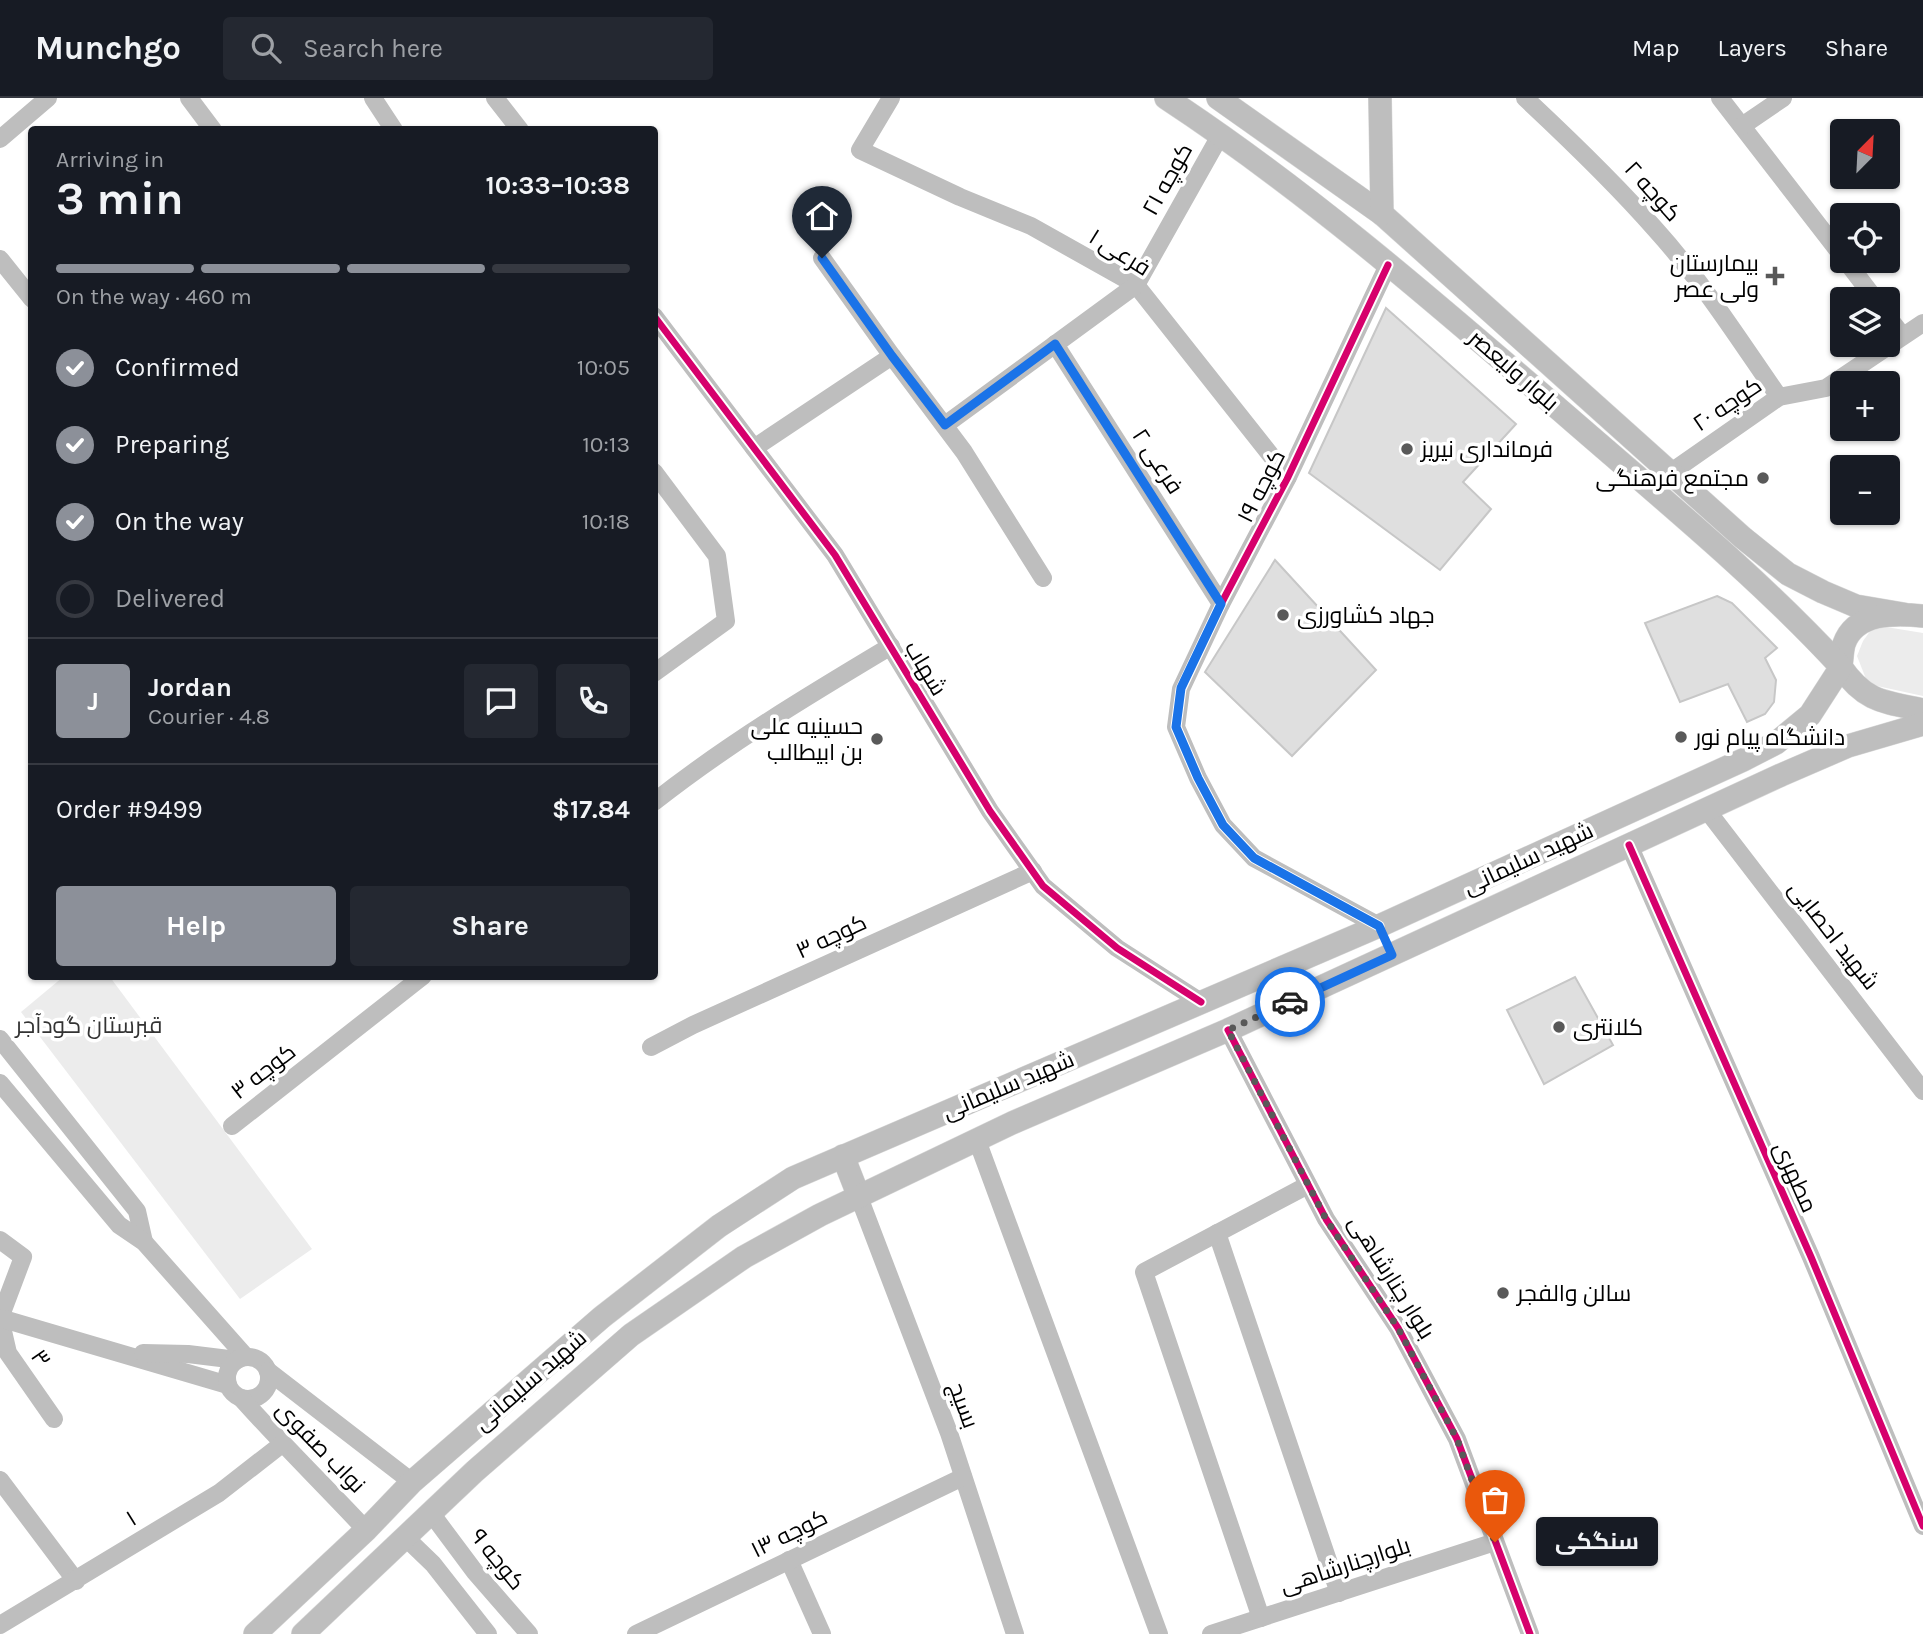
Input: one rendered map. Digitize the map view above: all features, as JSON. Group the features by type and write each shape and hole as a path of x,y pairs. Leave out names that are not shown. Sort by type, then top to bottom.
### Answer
{"main road":[{"name":"بلوار ولیعصر","path":"1166,98 1221,134 1319,207 1456,320 1734,561 1797,620 1861,692 1887,703 1923,709"},
{"name":"بلوار ولیعصر","path":"1218,98 1382,214 1742,537 1788,574 1856,606 1913,615"},
{"path":"1380,98 1382,214"},
{"name":"شهید سلیمانی","path":"255,1634 366,1530 412,1482 602,1317 719,1226 793,1178 1379,926 1776,743 1810,715 1840,667 1844,645 1852,630 1870,618 1913,615"},
{"name":"شهید سلیمانی","path":"303,1634 431,1513 631,1335 744,1257 977,1140 1228,1030 1706,809 1848,746 1923,724"},
{"path":"1379,926 1392,955"},
{"path":"844,1156 859,1197"}],"street":[{"path":"0,139 48,98"},
{"path":"189,98 211,126"},
{"path":"373,98 391,126"},
{"path":"495,98 517,126"},
{"name":"فرعی ۱","path":"891,98 860,150 960,197 1031,226 1136,285 1289,477"},
{"name":"کوچه ۲","path":"1525,98 1583,152 1658,231 1727,320 1779,397"},
{"path":"1720,98 1830,241"},
{"path":"1742,125 1783,98"},
{"name":"کوچه ۲۱","path":"1136,285 1221,134"},
{"path":"822,258 964,452 1044,578"},
{"path":"0,259 28,294"},
{"name":"کوچه ۱۹","path":"1379,926 1254,858 1223,825 1198,778 1176,727 1181,688 1221,604 1289,477 1388,265"},
{"path":"1855,273 1866,287"},
{"path":"945,425 1136,285"},
{"name":"شهاب","path":"658,321 835,555 990,811 1043,887 1117,948 1201,1002"},
{"name":"کوچه ۲۰","path":"1670,473 1779,397 1826,388 1923,323"},
{"name":"فرعی ۲","path":"1055,344 1221,604"},
{"path":"754,448 892,356"},
{"path":"658,477 718,556 726,621 658,670"},
{"path":"658,799 715,755 891,646"},
{"name":"شهید احصایی","path":"1706,809 1923,1091"},
{"name":"مطهری","path":"1629,845 1811,1257 1923,1527"},
{"name":"کوچه ۳","path":"651,1047 860,948 1033,872"},
{"name":"کوچه ۳","path":"232,1126 419,980"},
{"name":"بلوار چنارشاهی","path":"1228,1030 1326,1219 1398,1328 1450,1427 1491,1525 1530,1634"},
{"path":"0,1039 136,1211 144,1242"},
{"path":"0,1083 119,1225 144,1242 241,1358"},
{"path":"977,1140 1159,1634"},
{"path":"1258,1624 1144,1272 1308,1185"},
{"name":"بسیج","path":"859,1197 963,1477 1015,1634"},
{"path":"1217,1234 1339,1592"},
{"path":"0,1240 23,1257 0,1318 228,1385"},
{"name":"۳","path":"0,1318 8,1353 54,1419"},
{"path":"122,1353 255,1358 263,1363 268,1371 412,1482"},
{"path":"241,1358 230,1367 227,1376 233,1393 241,1398 250,1399 266,1390 268,1371"},
{"name":"نواب صفوی","path":"241,1398 366,1530"},
{"name":"۱","path":"0,1625 219,1493 282,1444"},
{"name":"کوچه ۱۳","path":"636,1634 963,1477"},
{"path":"0,1480 76,1581"},
{"name":"کوچه ۹","path":"431,1513 475,1572 529,1634"},
{"path":"405,1537 433,1564 488,1634"},
{"name":"بلوارچنارشاهی","path":"1211,1634 1258,1624 1339,1592 1495,1542"},
{"path":"789,1560 822,1634"}],"green space":[{"path":"1886,627 1923,633 1923,696 1868,684 1857,656 1871,630"},
{"name":"قبرستان گودآجر","path":"59,980 112,980 312,1249 240,1299 21,1012"}],"building":[{"name":"فرمانداری نیریز","path":"1386,308 1516,424 1463,482 1491,509 1440,570 1309,473"},
{"name":"جهاد کشاورزی","path":"1275,560 1376,670 1292,756 1205,672"},
{"path":"1717,596 1732,603 1777,648 1765,658 1776,680 1774,702 1765,714 1747,722 1728,684 1680,702 1645,623"},
{"name":"کلانتری","path":"1575,977 1613,1045 1544,1084 1507,1010"}],"cycle path":[{"path":"1379,926 1254,858 1223,825 1198,778 1176,727 1181,689 1221,604 1288,477 1388,265"},
{"path":"658,321 835,555 990,811 1043,886 1117,948 1201,1002"},
{"path":"1629,845 1811,1257 1923,1526"},
{"path":"1228,1030 1326,1219 1398,1328 1457,1439 1530,1634"}],"way so far":[{"path":"1290,1002 1228,1030 1326,1219 1398,1328 1457,1439 1491,1525 1495,1542"}],"place":[{"name":"بیمارستان ولی عصر","path":"1775,276"},
{"name":"فرمانداری نیریز","path":"1407,449"},
{"name":"مجتمع فرهنگی","path":"1763,478"},
{"name":"جهاد کشاورزی","path":"1283,615"},
{"name":"دانشگاه پیام نور","path":"1681,737"},
{"name":"حسینیه علی بن ابیطالب","path":"877,739"},
{"name":"کلانتری","path":"1559,1027"},
{"name":"سالن والفجر","path":"1503,1293"},
{"name":"سنگکی","path":"1495,1542"}],"route":[{"path":"822,258 945,425 1055,344 1221,604 1181,688 1176,727 1198,778 1223,825 1254,858 1379,926 1392,955 1290,1002"}]}
